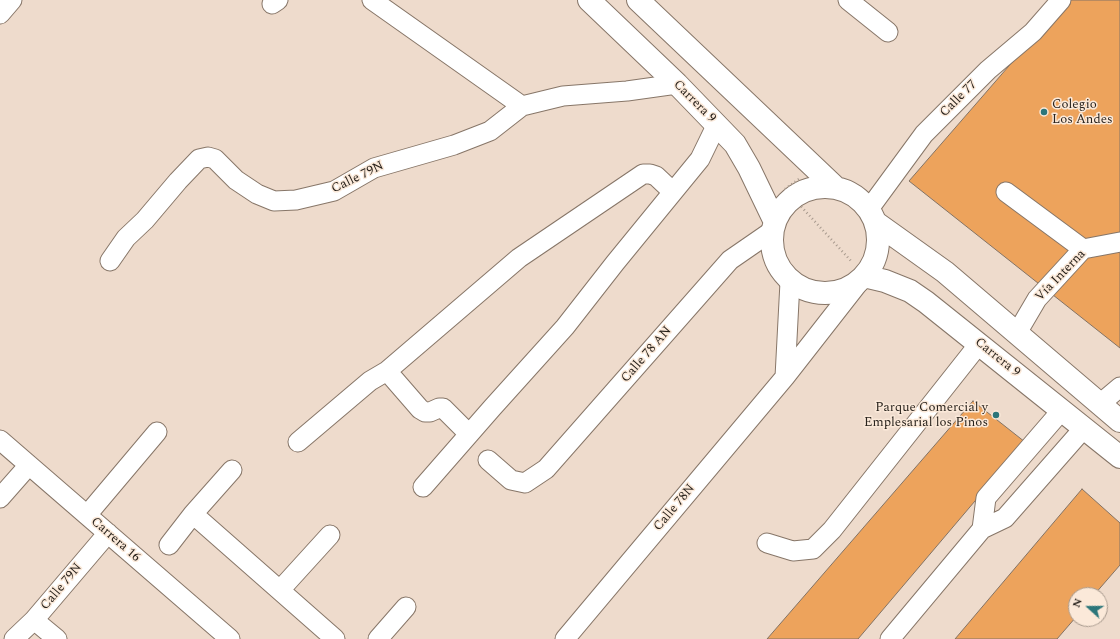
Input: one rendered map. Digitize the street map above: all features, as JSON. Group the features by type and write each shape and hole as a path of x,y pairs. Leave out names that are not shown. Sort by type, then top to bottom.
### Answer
{"main road":[{"name":"Carrera 9","path":"589,0 677,84 735,144 749,168 771,219"},
{"path":"642,1 835,187"},
{"path":"872,216 878,241 874,260 862,278 838,292 813,293 790,282 776,262 772,247 771,219 782,208 789,193 820,186 835,187 848,192 859,199 872,216 945,272 1101,403 1120,421"},
{"name":"Carrera 9","path":"862,278 884,281 910,291 926,302 1120,457"}],"street":[{"path":"0,14 12,0"},
{"path":"372,0 522,106"},
{"path":"848,0 888,32"},
{"name":"Calle 77","path":"872,216 924,134 988,70 1033,32 1060,0"},
{"name":"Calle 79N","path":"110,261 126,238 145,220 199,159 208,157 215,159 236,180 274,201 296,200 334,191 374,168 454,145 490,131 522,106 563,96 627,91 677,84"},
{"path":"423,487 565,327 614,263 700,159 717,124"},
{"path":"298,442 370,381 387,371 519,258 643,174 656,176 673,192"},
{"path":"1006,192 1083,249"},
{"name":"Calle 78 AN","path":"488,460 511,480 525,483 546,469 730,260 771,219"},
{"name":"Vía Interna","path":"1017,333 1037,299 1083,249 1120,242"},
{"name":"Calle 78N","path":"565,639 785,377 862,278"},
{"path":"785,377 790,282"},
{"path":"767,543 793,551 813,550 832,530 979,344"},
{"path":"387,371 420,409 425,412 430,412 443,408 469,434"},
{"path":"1101,403 1120,387"},
{"path":"982,528 986,498 1062,410"},
{"path":"890,639 982,528 1005,518 1084,428"},
{"path":"87,515 157,432"},
{"name":"Carrera 16","path":"0,440 230,639"},
{"path":"0,498 29,465"},
{"path":"169,545 193,514 232,470"},
{"path":"193,514 335,639"},
{"name":"Calle 79N","path":"14,639 34,620 108,533"},
{"path":"280,590 330,535"},
{"path":"378,639 406,607"},
{"path":"34,620 57,639"}],"path":[{"path":"771,219 789,193 814,168"},
{"path":"789,193 862,278"}],"building":[{"name":"Colegio Los Andes","path":"1064,0 1120,0 1120,348 909,181 1028,44"},
{"path":"973,401 1025,442 858,639 767,639"},
{"path":"1082,489 1120,523 1120,565 1101,587 1068,587 1068,626 1057,639 955,639"}],"place":[{"name":"Colegio Los Andes","path":"1044,112"},
{"name":"Parque Comercial y Emplesarial los Pinos","path":"996,415"}]}
